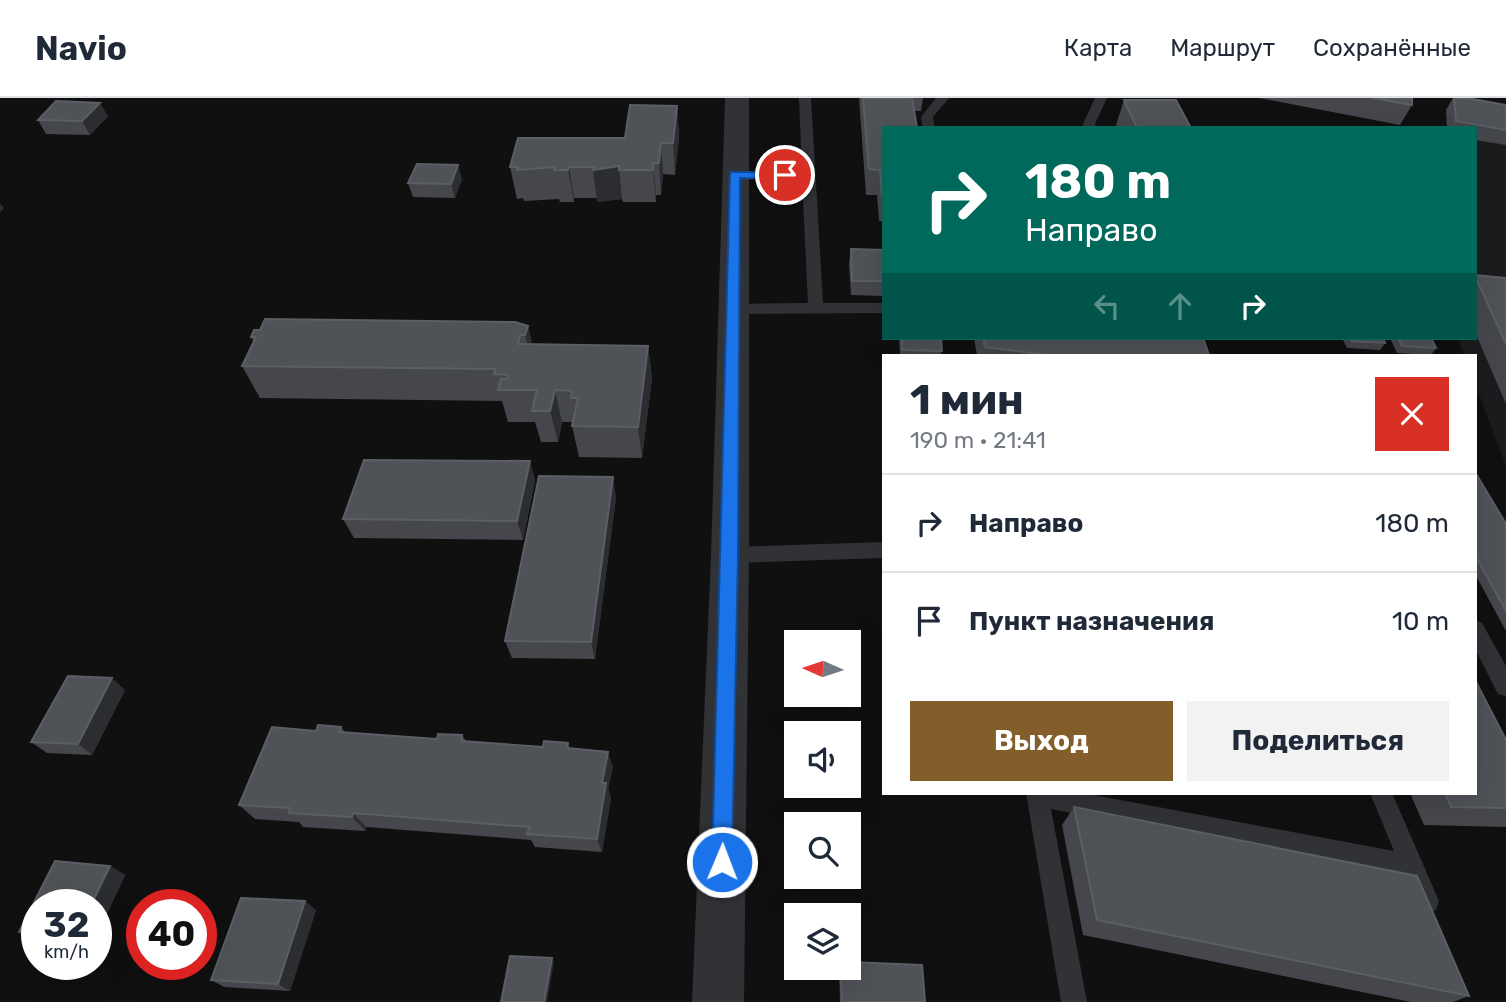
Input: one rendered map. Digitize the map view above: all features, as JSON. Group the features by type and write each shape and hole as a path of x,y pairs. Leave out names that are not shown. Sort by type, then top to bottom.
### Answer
{"street":[{"path":"718,1002 730,555 737,98"}],"lane":[{"path":"805,98 816,309"},
{"path":"929,126 927,117 943,98"},
{"path":"1089,126 1101,98"},
{"path":"734,175 810,175"},
{"path":"732,309 882,309"},
{"path":"730,555 882,550"},
{"path":"1477,633 1506,687"},
{"path":"1074,1002 1037,795 1413,867"},
{"path":"1382,795 1438,928"}],"shaded area":[{"path":"1446,110 1506,120 1506,466 1477,389 1477,354 1464,354 1459,340 1477,340 1477,126 1447,126"}],"building":[{"path":"863,98 912,98 917,126 882,126 882,196 880,170 869,169"},
{"path":"1373,98 1412,98 1412,105"},
{"path":"1454,98 1506,105 1506,130 1456,121"},
{"path":"1124,100 1176,100 1190,126 1136,126"},
{"path":"56,101 100,103 82,121 38,120"},
{"path":"630,105 677,106 673,143 661,143 659,163 653,163 653,170 619,170 619,166 593,170 594,167 517,170 518,167 510,167 518,138 625,138"},
{"path":"417,164 458,165 451,184 408,183"},
{"path":"851,249 882,250 882,281 852,281"},
{"path":"1477,275 1506,278 1506,344 1477,280"},
{"path":"265,319 515,322 528,326 525,335 520,335 518,344 648,346 638,427 572,426 578,398 571,398 572,391 555,390 550,411 532,411 537,390 498,390 501,379 507,379 508,375 494,374 495,369 242,366 256,337 251,337 254,330 260,330"},
{"path":"902,340 941,340 942,351 902,350"},
{"path":"983,340 1204,340 1209,354 1040,354 985,347"},
{"path":"1384,340 1385,343 1351,341"},
{"path":"1399,340 1432,340 1436,348 1402,346"},
{"path":"364,460 530,461 517,521 343,519"},
{"path":"1477,475 1506,524 1506,611 1477,559"},
{"path":"539,476 613,477 591,642 505,641"},
{"path":"68,676 112,678 78,744 31,742"},
{"path":"1477,684 1506,740 1506,808 1451,807 1446,795 1477,795"},
{"path":"318,725 341,727 339,732 437,739 438,734 462,735 461,741 543,747 544,741 568,743 567,748 608,752 597,839 527,834 530,827 353,813 352,817 289,813 290,808 239,805 272,727 316,731"},
{"path":"1074,807 1417,876 1469,996 1097,920"},
{"path":"55,861 110,866 99,889 41,889"},
{"path":"241,898 305,901 278,984 211,980 217,980 217,964"},
{"path":"510,956 552,958 544,1002 501,1002"},
{"path":"861,962 922,965 925,1002 842,1002 841,980 861,980"}],"route":[{"path":"722,862 730,555 734,175 785,175"}]}
